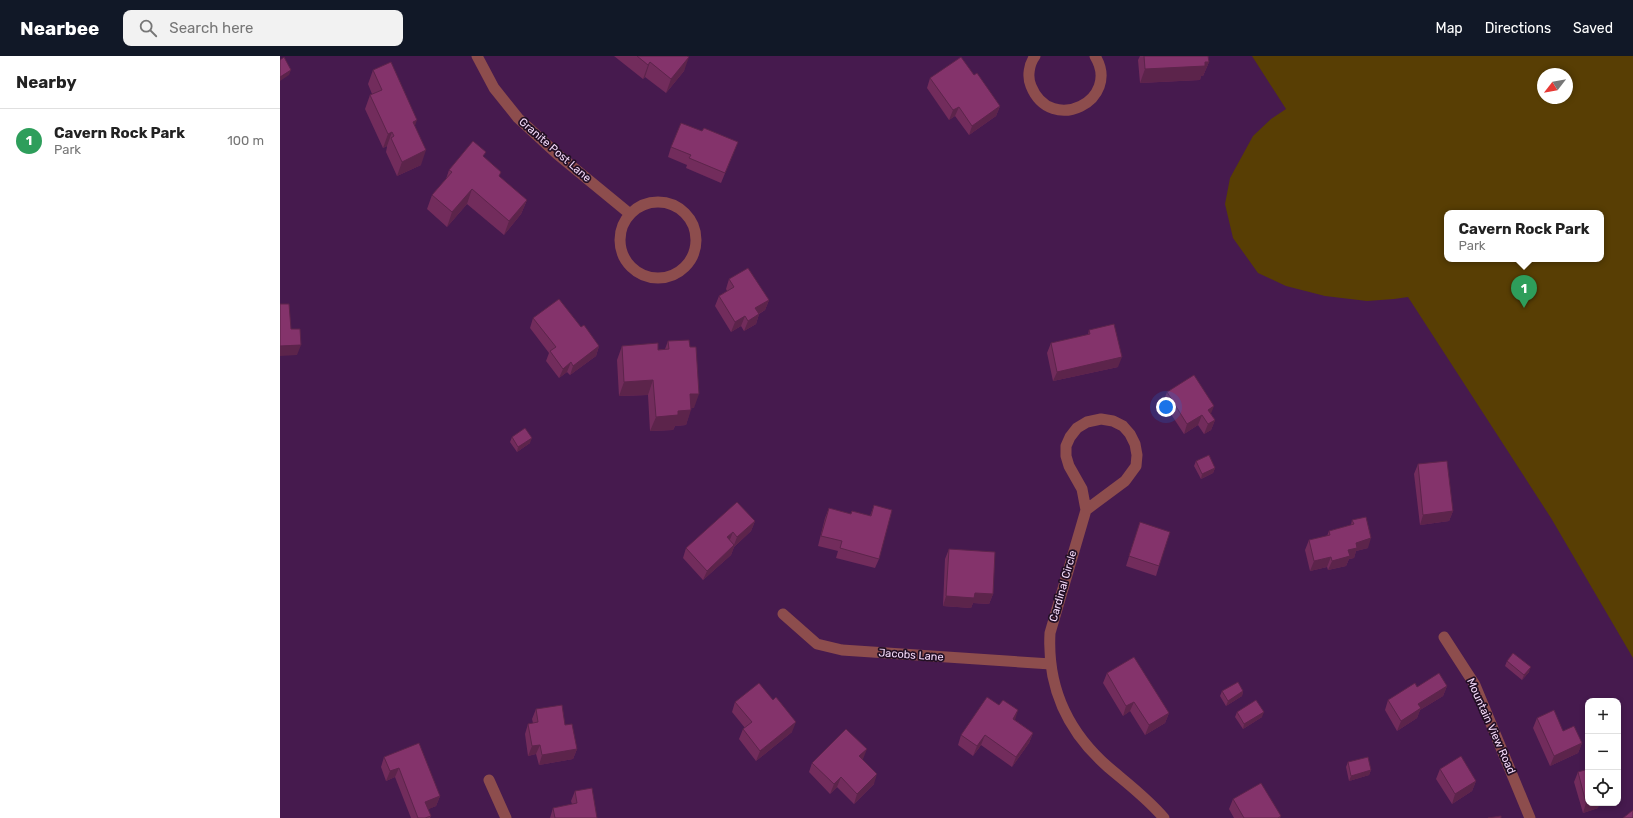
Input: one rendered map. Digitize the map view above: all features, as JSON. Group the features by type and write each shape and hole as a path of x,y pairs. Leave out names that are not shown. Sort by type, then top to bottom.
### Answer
{"street":[{"name":"Granite Post Lane","path":"477,56 494,88 518,118 557,154 630,214"},
{"path":"1032,57 1029,70 1030,82 1034,93 1042,102 1052,108 1064,111 1076,109 1086,104 1095,95 1100,84 1101,73 1095,56"},
{"path":"657,202 674,205 684,213 692,222 696,234 696,246 692,258 684,268 673,275 661,278 648,277 636,271 627,262 622,251 620,238 623,225 630,214 639,207 657,202"},
{"name":"Cardinal Circle","path":"1086,510 1125,481 1136,466 1137,455 1135,444 1130,434 1123,426 1113,421 1101,419 1087,422 1077,428 1070,437 1066,446 1066,456 1069,466 1082,490 1086,510 1050,633 1049,647 1055,689 1064,712 1074,731 1107,766 1149,800 1164,818"},
{"name":"Jacobs Lane","path":"783,614 817,644 842,650 1052,664"},
{"name":"Mountain View Road","path":"1444,638 1475,685 1530,818"},
{"path":"489,780 506,818"}],"shaded area":[{"path":"1252,56 1633,56 1633,658 1551,518 1408,297 1367,301 1325,296 1286,286 1258,273 1233,238 1225,204 1230,178 1253,136 1271,119 1286,109"}],"building":[{"path":"637,56 689,57 671,79 650,62 648,65"},
{"path":"1144,56 1208,56 1209,62 1205,62 1205,66 1145,69"},
{"path":"284,57 291,70 280,77 280,60"},
{"path":"961,57 974,75 977,73 1000,106 972,126 959,107 953,110 930,78"},
{"path":"391,62 417,120 413,122 426,150 402,162 391,138 394,136 392,132 388,134 370,95 382,90 373,70"},
{"path":"681,123 702,131 704,128 738,142 725,173 689,158 691,155 671,147"},
{"path":"473,141 486,152 483,156 501,172 499,176 527,200 509,221 472,189 452,212 432,195 452,172 449,170"},
{"path":"748,268 769,300 755,308 759,314 748,321 745,316 735,322 719,296 734,287 729,279"},
{"path":"559,299 581,327 584,325 599,346 573,366 571,362 563,369 550,351 556,347 533,318"},
{"path":"280,304 289,304 291,329 300,329 301,345 280,346"},
{"path":"1114,324 1122,357 1057,372 1051,343 1090,334 1089,330"},
{"path":"689,340 690,347 696,347 699,394 690,394 691,410 678,411 678,415 656,417 653,380 624,382 622,346 658,343 658,350 669,349 668,341"},
{"path":"1194,375 1214,406 1208,410 1215,420 1208,424 1202,415 1187,424 1167,392"},
{"path":"525,428 532,438 518,447 512,437"},
{"path":"1209,455 1215,468 1202,474 1196,461"},
{"path":"1447,461 1453,511 1423,515 1418,464"},
{"path":"737,502 755,521 737,537 733,532 727,537 734,545 707,571 686,548"},
{"path":"874,505 892,510 879,559 840,548 842,541 821,536 829,508 851,514 852,511 871,516"},
{"path":"1366,517 1371,538 1356,543 1357,548 1348,550 1350,556 1332,561 1331,557 1314,561 1309,540 1330,535 1329,531 1354,524 1352,520"},
{"path":"1140,522 1170,532 1159,566 1129,556"},
{"path":"949,549 995,552 993,594 975,593 974,598 946,596"},
{"path":"1513,653 1531,667 1524,675 1507,661"},
{"path":"1134,657 1169,713 1149,725 1134,702 1126,706 1107,673"},
{"path":"1439,673 1447,686 1418,704 1421,708 1401,721 1388,700 1415,683 1417,687"},
{"path":"1238,682 1243,691 1228,701 1222,691"},
{"path":"759,683 773,700 776,697 796,722 760,751 743,729 752,722 735,702"},
{"path":"987,697 999,705 1003,700 1018,710 1013,719 1033,733 1016,757 985,735 977,746 961,735"},
{"path":"1256,700 1264,712 1244,724 1237,712"},
{"path":"562,705 565,725 572,724 577,749 542,755 540,745 532,746 528,724 538,722 536,709"},
{"path":"1554,710 1563,731 1574,726 1582,743 1554,756 1537,718"},
{"path":"846,729 867,749 859,756 877,774 857,794 841,777 834,784 812,763"},
{"path":"419,743 440,796 425,802 431,816 425,818 418,818 399,768 390,771 384,757"},
{"path":"1461,756 1476,781 1455,794 1440,769"},
{"path":"1368,757 1371,770 1351,776 1348,762"},
{"path":"1585,770 1585,799 1578,772"},
{"path":"1261,783 1281,816 1278,818 1244,818 1233,799"},
{"path":"592,788 597,818 555,818 553,808 577,803 575,791"},
{"path":"1633,810 1633,818 1623,818"},
{"path":"1501,816 1501,818 1488,818"}],"place":[{"name":"Cavern Rock Park","path":"1524,308"}]}
